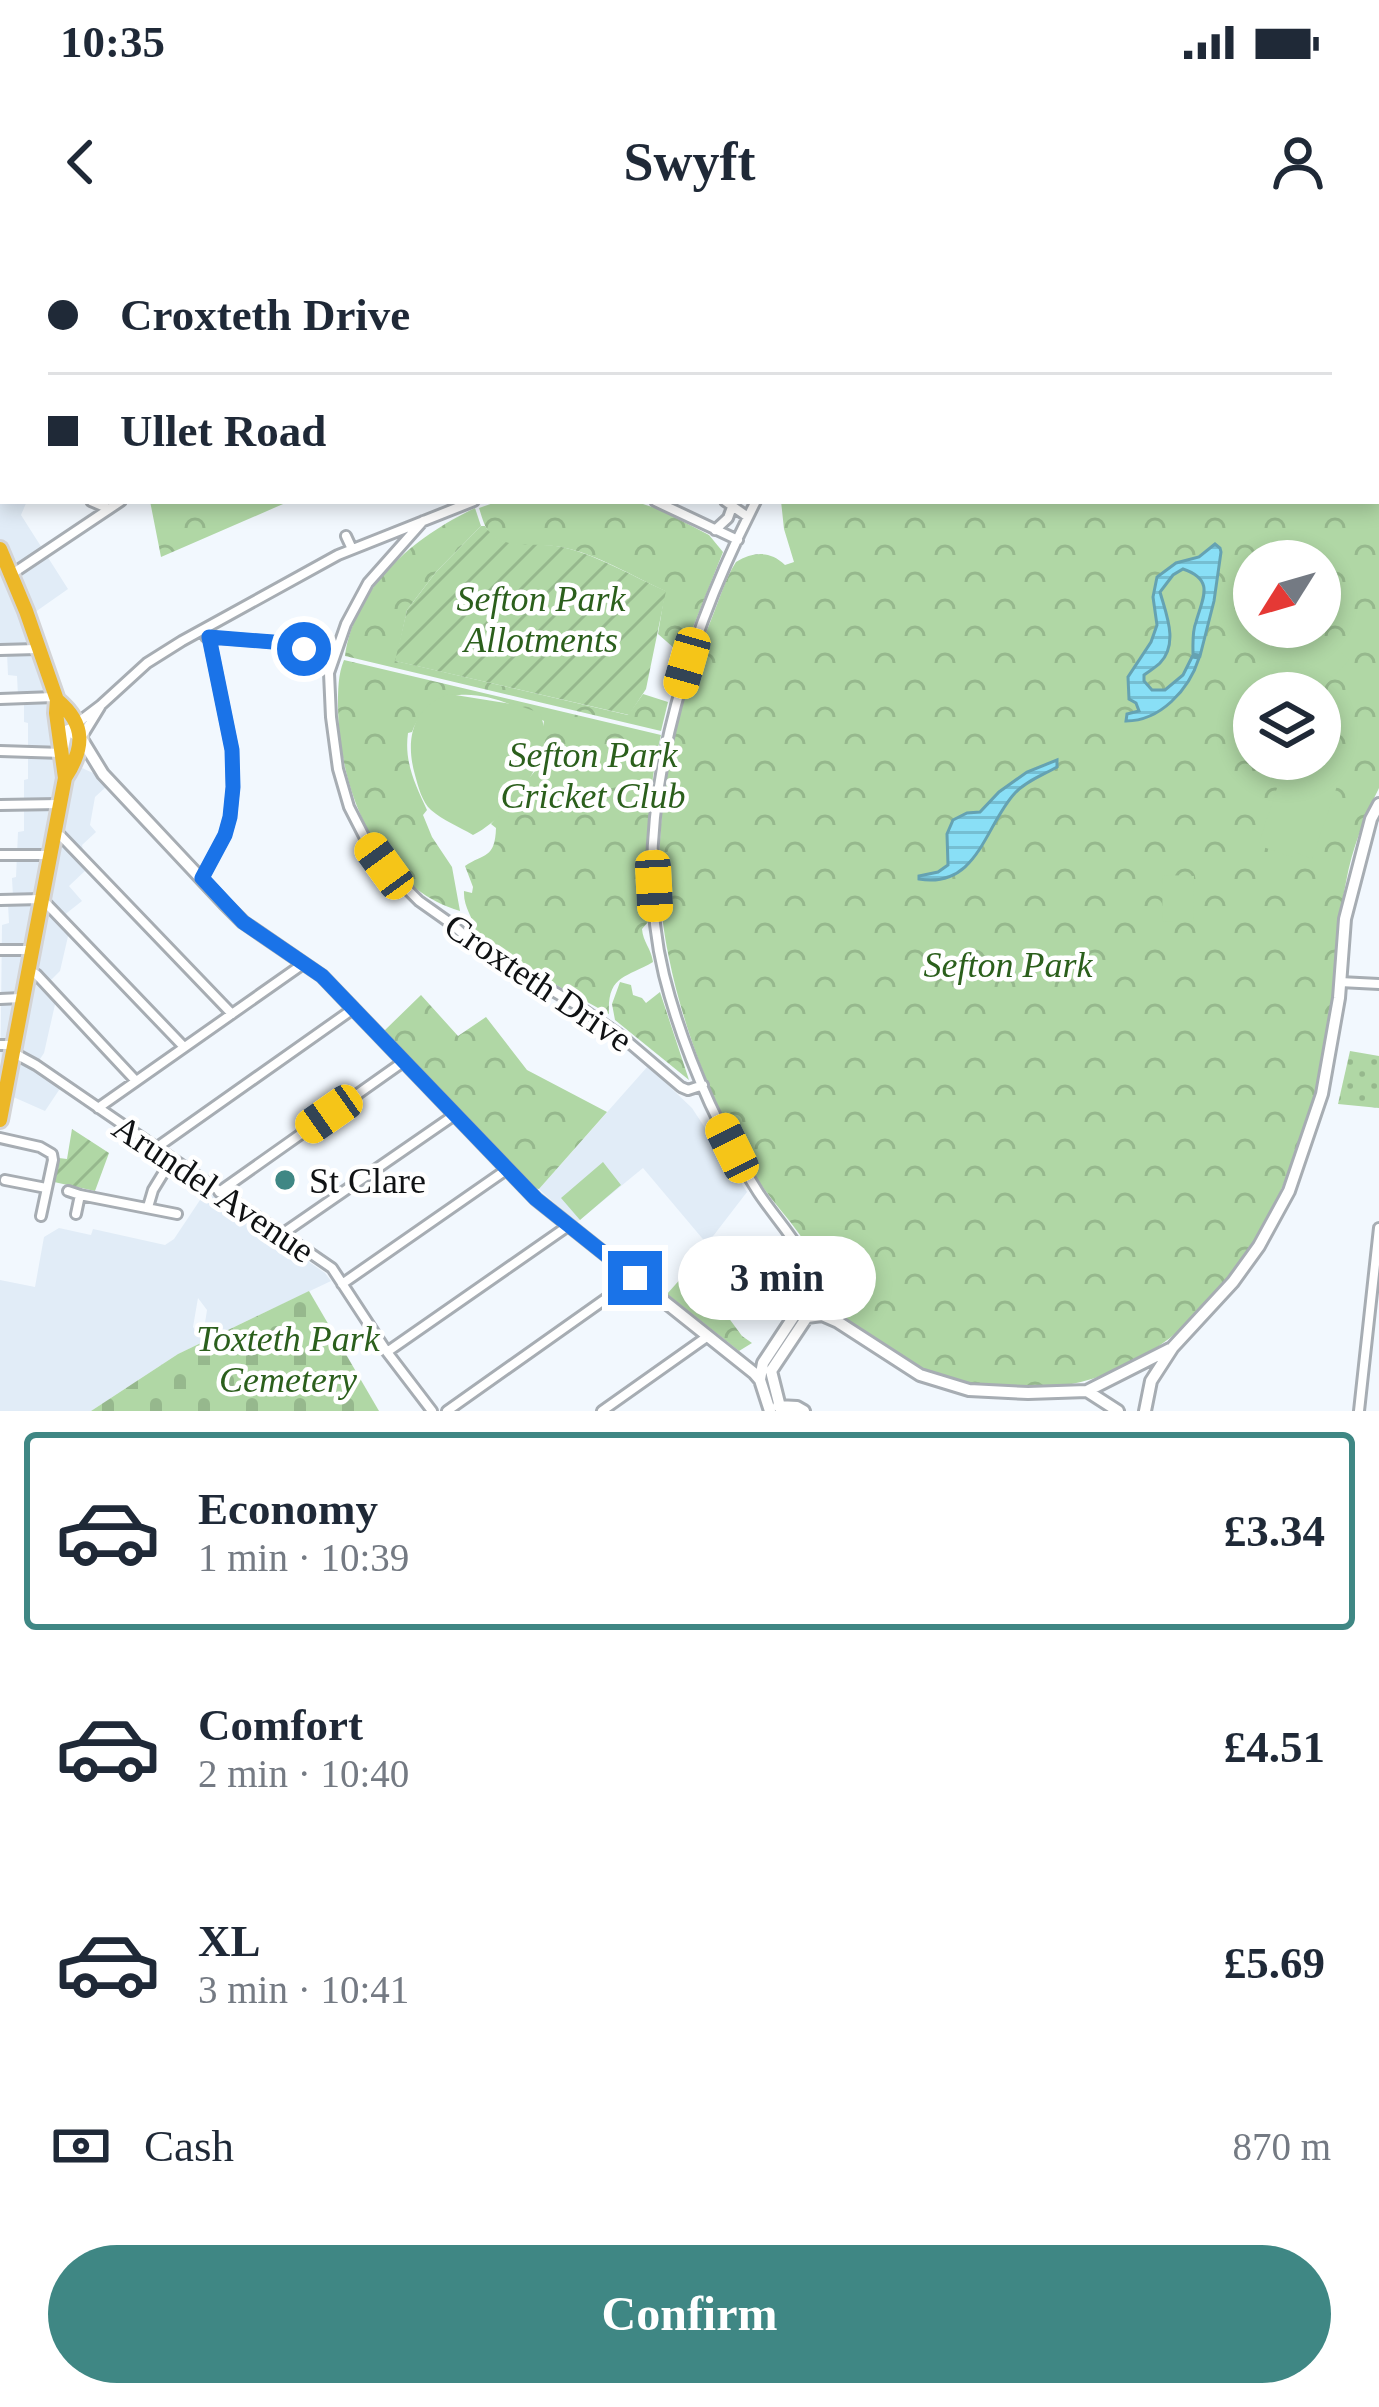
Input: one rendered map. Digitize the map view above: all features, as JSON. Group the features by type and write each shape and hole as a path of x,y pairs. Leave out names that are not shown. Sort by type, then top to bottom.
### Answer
{"highway":[{"path":"0,549 56,698 70,756"},
{"path":"0,1120 8,1047 28,970 74,731 66,708 56,698"}],"street":[{"path":"98,504 108,509"},
{"path":"12,574 116,504"},
{"path":"74,731 147,663 194,634 352,549 466,504"},
{"path":"661,504 738,541"},
{"path":"715,530 728,518 729,504"},
{"path":"729,504 748,517"},
{"path":"754,504 687,663 671,719 655,840 657,933 684,1041 709,1100 756,1190 804,1252 809,1285"},
{"name":"Croxteth Drive","path":"423,521 368,583 346,624 329,673 342,787 363,835 404,889 475,945 594,1017 681,1088 703,1085"},
{"path":"346,536 352,549"},
{"path":"194,634 273,642 334,657"},
{"path":"202,878 225,835 233,787 232,750 209,637"},
{"path":"0,650 39,649"},
{"path":"0,699 56,698"},
{"path":"74,731 101,705"},
{"path":"74,731 103,774 243,922 322,976 536,1199 713,1340 762,1372 772,1409 797,1406 803,1411"},
{"path":"0,751 70,756 103,774"},
{"path":"1145,1411 1151,1381 1173,1347 1233,1282 1289,1191 1322,1094 1345,919 1379,803"},
{"path":"0,805 59,805"},
{"path":"54,834 92,866 232,1013"},
{"path":"0,855 50,855"},
{"path":"0,900 42,899 184,1048"},
{"path":"0,950 32,950"},
{"path":"98,1108 304,963"},
{"path":"28,970 136,1081"},
{"path":"1340,982 1379,984"},
{"path":"0,999 21,998"},
{"path":"156,1148 353,1009"},
{"name":"Arundel Avenue","path":"8,1047 332,1268 432,1411"},
{"path":"219,1192 403,1062"},
{"path":"282,1234 453,1115"},
{"path":"0,1138 52,1154 40,1216"},
{"path":"148,1207 172,1159"},
{"path":"342,1284 506,1170"},
{"path":"4,1180 46,1188"},
{"path":"68,1191 177,1214"},
{"path":"76,1214 80,1195"},
{"path":"387,1352 569,1225"},
{"path":"1359,1411 1376,1299 1379,1228"},
{"path":"447,1411 635,1278"},
{"path":"809,1285 827,1293 825,1311"},
{"path":"762,1372 795,1336 802,1313 796,1299 809,1285"},
{"path":"762,1372 781,1335 802,1313 825,1311 920,1376 969,1390 1087,1390 1173,1347"},
{"path":"781,1335 795,1336"},
{"path":"602,1411 713,1340"},
{"path":"1087,1390 1118,1411"}],"shaded area":[{"path":"0,504 26,504 21,515 68,589 21,622 48,704 55,742 69,762 108,785 95,797 90,825 96,832 82,845 87,869 69,886 82,901 63,916 69,932 60,971 49,982 56,1000 44,1053 34,1068 61,1087 45,1111 11,1096 0,1098 2,925 9,923 18,832 24,831 28,723 24,722 17,676 8,675 7,653 0,649"},
{"path":"648,1066 692,1108 747,1192 707,1244 643,1168 576,1223 539,1189"},
{"path":"206,1191 331,1281 217,1335 205,1323 207,1310 198,1298 193,1327 203,1342 91,1411 0,1411 0,1280 35,1287 44,1237 59,1228 91,1235 93,1229 165,1245"}],"green space":[{"path":"151,504 283,504 161,557"},
{"path":"490,504 643,504 709,535 723,552 682,655 658,634 665,591 574,550 497,539 487,529 479,508"},
{"name":"Sefton Park","path":"781,504 1379,504 1379,788 1349,870 1328,1035 1314,1101 1277,1198 1223,1285 1167,1341 1102,1376 1029,1389 990,1386 936,1374 869,1340 832,1301 800,1235 742,1153 703,1072 683,1014 662,916 665,786 683,701 736,562 761,554 785,565 794,562"},
{"path":"475,508 481,526 407,610 396,661 628,715 643,694 668,702 661,731 345,656 351,631 374,586 410,549"},
{"name":"Sefton Park Allotments","path":"481,526 508,543 584,553 666,591 646,689 629,715 395,661 407,610"},
{"path":"1297,648 1337,648 1349,660 1338,672 1295,672 1284,662"},
{"path":"344,660 661,735 648,828 648,922 642,929 653,962 615,985 609,1014 507,958 473,933 466,904 464,891 472,893 473,887 465,866 491,850 496,828 491,824 535,771 544,721 490,698 453,696 436,702 408,733 409,763 427,810 423,815 452,867 460,911 406,880 384,856 354,799 340,737 338,689"},
{"name":"Sefton Park Cricket Club","path":"449,694 540,713 544,730 527,783 502,814 473,835 428,807 412,762 412,737 419,716"},
{"path":"1319,780 1337,786 1312,859 1295,852 1292,857 1259,843 1278,785 1313,797"},
{"path":"1163,875 1194,876 1193,922 1162,921"},
{"path":"620,982 631,985 633,995 646,1003 660,992 689,1080 615,1020 612,1004"},
{"path":"421,995 458,1036 486,1017 527,1070 607,1112 539,1189 384,1031"},
{"path":"1350,1051 1379,1056 1379,1108 1338,1104"},
{"path":"72,1129 109,1153 95,1191 54,1182 59,1158 67,1159"},
{"path":"603,1162 621,1185 580,1220 561,1198"},
{"path":"683,1276 697,1286 706,1276 719,1293 714,1298 752,1343 739,1351 667,1294"},
{"name":"Toxteth Park Cemetery","path":"309,1291 379,1411 91,1411 178,1354"}],"water":[{"path":"1215,544 1221,552 1200,656 1193,654 1193,638 1203,584 1183,569 1160,592 1169,647 1144,681 1152,690 1165,690 1183,675 1192,657 1199,658 1194,670 1172,702 1150,716 1126,721 1127,714 1139,711 1129,699 1128,677 1157,625 1153,597 1157,577"},
{"path":"1057,760 1057,767 1015,793 967,865 939,879 919,879 948,865 947,834 953,820 980,812 1027,772"}],"place":[{"name":"St Clare","path":"285,1180"}],"route":[{"path":"304,649 209,637 232,750 233,787 225,835 202,878 243,922 322,976 536,1199 635,1278"}]}
